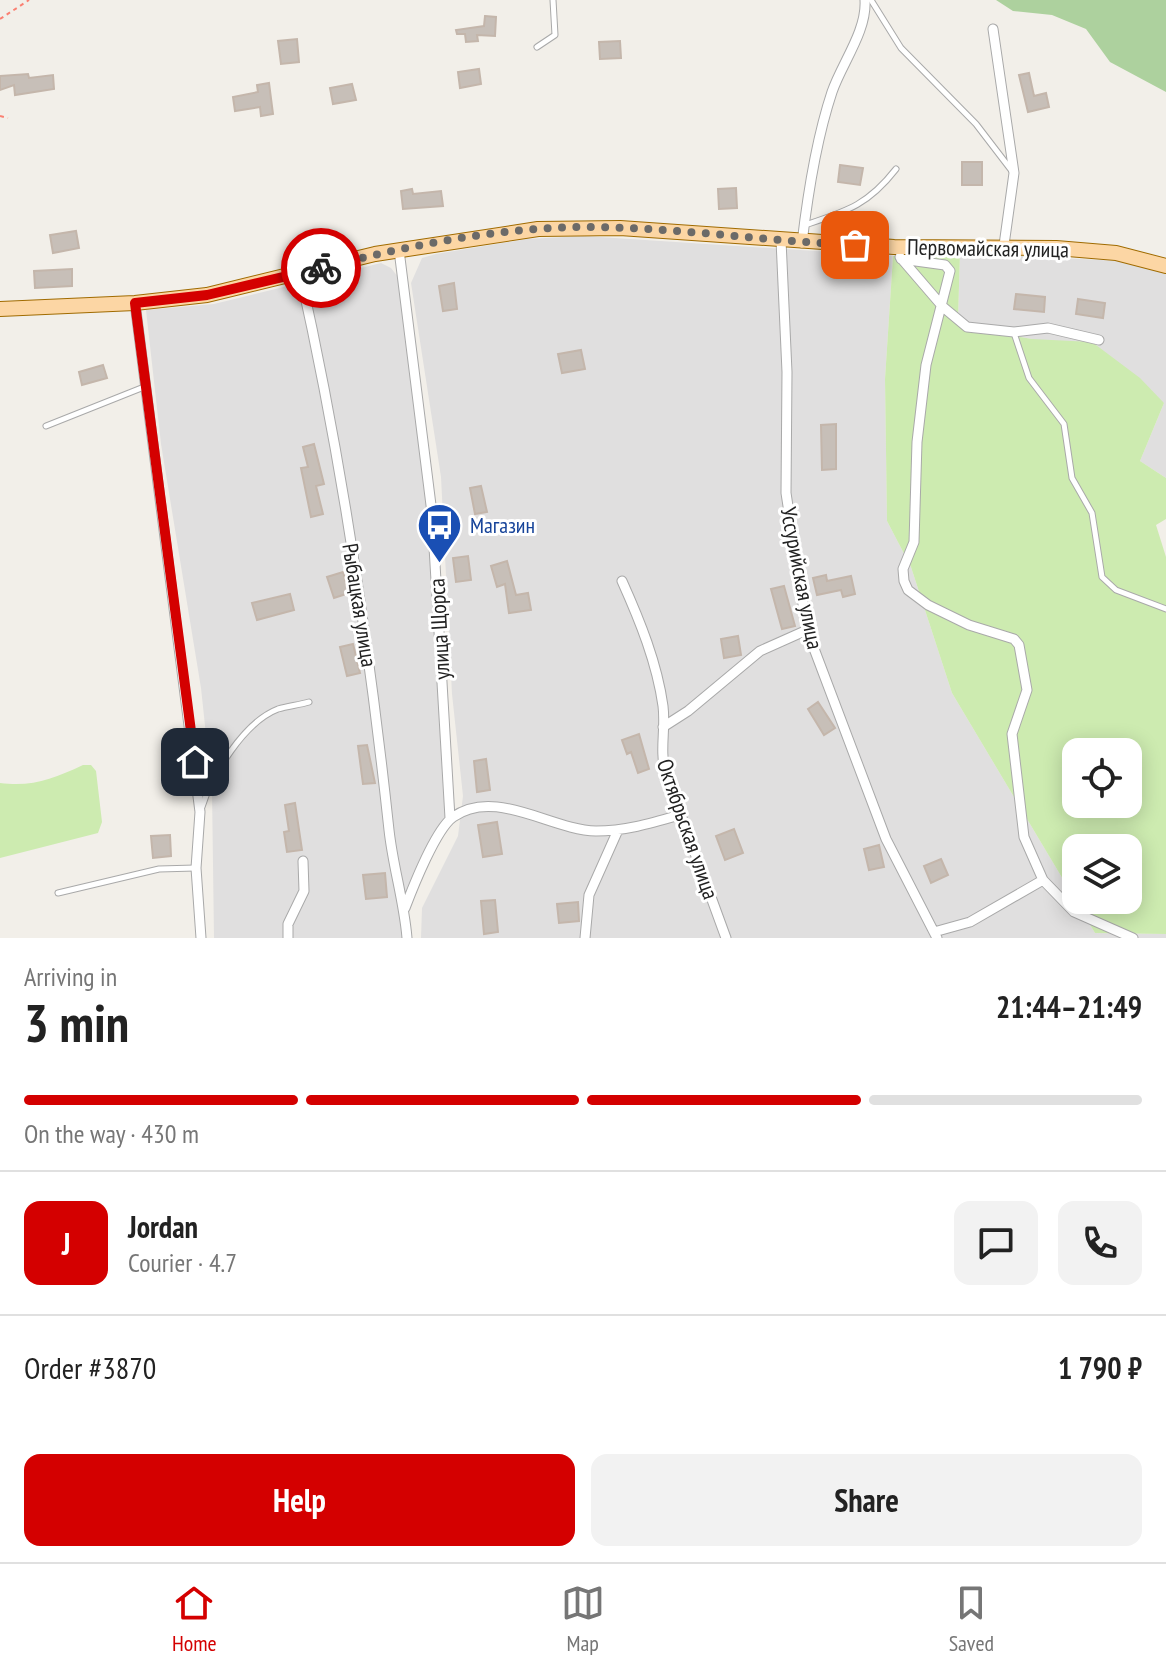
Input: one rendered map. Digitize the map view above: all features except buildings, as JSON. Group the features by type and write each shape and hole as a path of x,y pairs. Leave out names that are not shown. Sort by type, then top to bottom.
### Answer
{"main road":[{"name":"Первомайская улица","path":"0,309 135,303 207,295 399,250 524,230 578,227 781,240 898,253 1004,245 1116,253 1166,266"}],"street":[{"path":"802,243 816,154 832,93 863,22 865,0"},
{"path":"993,29 1014,173 1004,245"},
{"name":"Уссурийская улица","path":"781,240 787,372 786,493 807,630 886,839 936,935"},
{"name":"улица Щорса","path":"399,250 432,513 450,818"},
{"path":"898,253 945,265 950,271 926,365 917,442 914,542 903,569 904,581 908,590 928,605 969,625 1014,639 1019,645 1027,690 1012,734 1019,815 1024,837 1043,880 1074,912 1133,938"},
{"path":"898,253 943,307 967,327 1014,332 1048,328 1099,340"},
{"name":"Рыбацкая улица","path":"300,273 319,357 370,664 391,845 405,908 407,938"},
{"path":"135,303 200,812 196,868 201,938"},
{"name":"Октябрьская улица","path":"622,581 648,644 663,708 660,754 726,938"},
{"path":"663,727 688,711 760,651 807,630"},
{"path":"405,908 420,870 450,818 471,810 500,808 570,827 618,830 680,815"},
{"path":"585,938 589,895 618,830"},
{"path":"288,938 288,924 304,891 303,861"},
{"path":"936,935 970,922 1043,880"}],"lane":[{"path":"537,47 555,35 553,0"},
{"path":"871,0 901,48 976,124 1014,173"},
{"path":"804,225 844,212 877,194 896,169"},
{"path":"1014,332 1029,378 1064,424 1072,478 1092,513 1102,577 1116,590 1166,609"},
{"path":"46,426 145,387"},
{"path":"200,812 211,780 252,727 276,710 309,702"},
{"path":"58,893 159,869 196,868"}],"path":[{"path":"0,19 29,0"},
{"path":"0,116 8,118"}],"shaded area":[{"path":"584,236 893,256 885,379 887,521 911,567 952,693 1062,878 1062,914 1084,914 1095,933 1166,934 1166,938 421,938 422,908 458,836 463,796 452,694 441,477 411,283 422,258 527,239"},
{"path":"960,253 1121,261 1166,274 1166,478 1140,461 1164,403 1032,339 978,330 958,319"},
{"path":"381,263 391,268 398,277 433,547 447,797 445,832 420,878 408,916 405,938 214,938 212,791 201,688 161,444 146,310 214,304"}],"green space":[{"path":"996,0 1166,0 1166,92 1110,62 1086,29 1052,15 1013,11"},
{"path":"960,253 958,319 978,330 1032,339 1092,342 1140,378 1164,403 1140,461 1166,478 1166,519 1156,525 1166,557 1166,934 1095,933 1084,914 1142,914 1142,834 1062,834 1062,878 952,693 911,567 887,521 885,379 893,256"},
{"path":"83,765 91,765 96,771 102,822 98,833 0,858 0,783 43,781"}],"way so far":[{"path":"321,268 375,254 498,234 578,227 855,245"}],"place":[{"name":"Магазин","path":"439,564"}],"route":[{"path":"195,762 135,303 207,295 321,268"}]}
